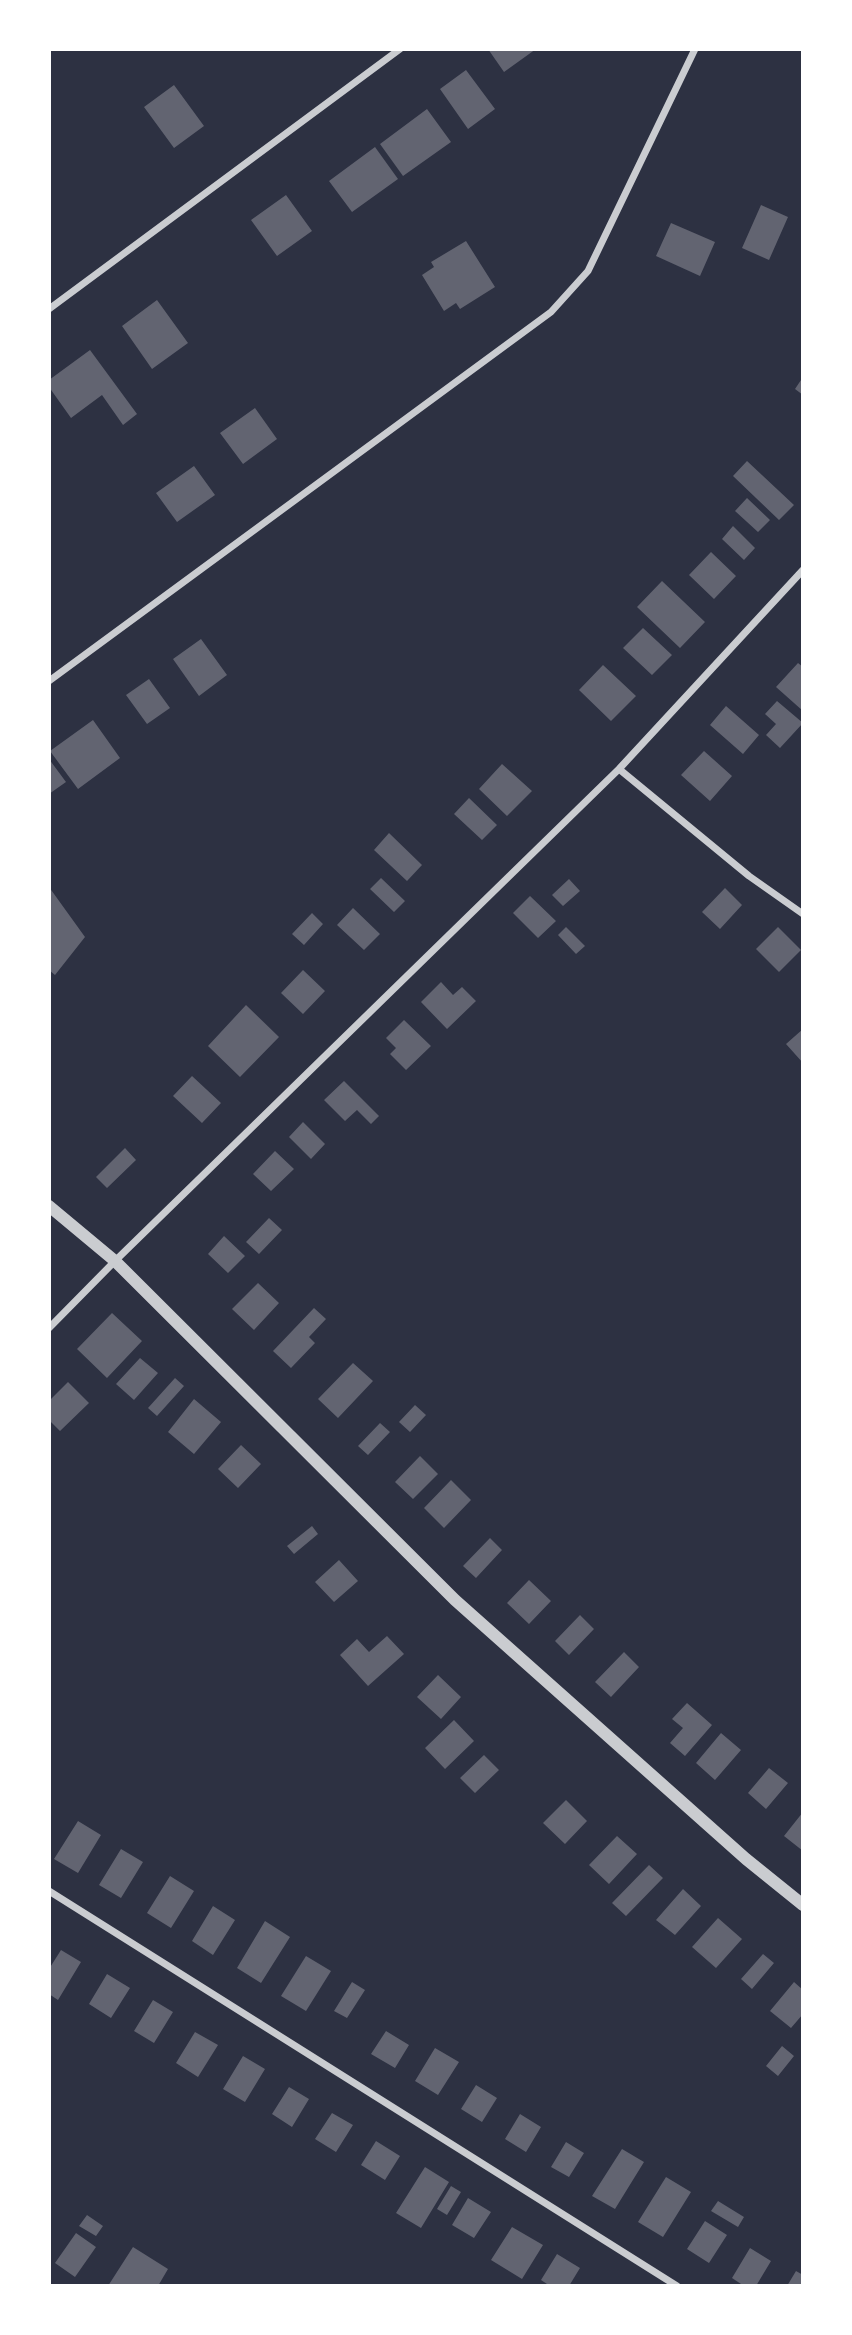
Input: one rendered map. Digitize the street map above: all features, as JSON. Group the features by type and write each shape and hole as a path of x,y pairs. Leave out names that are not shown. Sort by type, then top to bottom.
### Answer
{"street":[{"path":"49,309 400,49"},
{"path":"49,681 551,312 589,271 695,49"},
{"path":"49,1328 619,769 803,569"},
{"path":"619,769 749,876 803,914"},
{"path":"49,1206 115,1261 455,1600 746,1859 803,1905"},
{"path":"49,1891 677,2286"}],"building":[{"path":"488,49 536,49 504,72"},
{"path":"466,70 495,109 468,129 440,89"},
{"path":"174,85 204,126 174,148 144,107"},
{"path":"427,109 451,142 403,176 380,144"},
{"path":"375,147 398,179 352,212 329,181"},
{"path":"286,195 312,231 277,256 251,220"},
{"path":"761,205 788,217 769,260 742,248"},
{"path":"671,223 715,242 700,276 656,256"},
{"path":"466,241 495,287 460,309 456,303 444,311 422,275 434,267 431,262"},
{"path":"157,300 188,343 152,369 122,326"},
{"path":"90,350 137,414 123,425 102,395 71,418 49,387 49,380"},
{"path":"803,377 803,395 795,389"},
{"path":"255,408 277,439 243,464 220,433"},
{"path":"747,461 794,505 779,520 733,476"},
{"path":"194,466 215,495 177,522 156,493"},
{"path":"747,498 770,520 758,532 735,511"},
{"path":"733,526 755,548 744,560 722,539"},
{"path":"711,552 736,576 714,599 689,575"},
{"path":"662,581 705,622 680,648 637,607"},
{"path":"643,628 672,655 652,675 623,648"},
{"path":"201,639 227,675 199,696 173,659"},
{"path":"798,663 803,667 803,711 776,687"},
{"path":"603,665 636,696 611,721 579,690"},
{"path":"149,679 170,708 147,724 126,695"},
{"path":"777,701 803,723 780,748 766,735 776,724 765,714"},
{"path":"726,706 759,735 743,754 710,725"},
{"path":"93,720 120,758 78,789 50,751"},
{"path":"704,751 732,776 710,801 681,775"},
{"path":"49,759 66,782 49,794"},
{"path":"502,764 532,791 507,816 479,789"},
{"path":"469,798 497,825 482,840 454,814"},
{"path":"389,833 422,865 407,881 374,850"},
{"path":"381,878 405,901 394,912 370,889"},
{"path":"569,879 580,891 563,906 552,895"},
{"path":"49,887 85,937 55,975 49,970"},
{"path":"725,888 742,905 720,929 702,912"},
{"path":"530,896 556,921 538,938 513,913"},
{"path":"353,908 380,934 364,950 337,925"},
{"path":"312,913 323,924 304,945 292,934"},
{"path":"566,927 585,946 576,954 558,935"},
{"path":"778,927 801,950 779,972 756,949"},
{"path":"303,970 325,991 303,1014 281,993"},
{"path":"441,982 453,995 462,987 476,1001 447,1029 421,1002"},
{"path":"246,1005 279,1037 240,1077 208,1046"},
{"path":"404,1020 431,1046 406,1070 390,1054 396,1048 386,1038"},
{"path":"803,1029 803,1063 786,1044"},
{"path":"192,1076 221,1103 202,1123 173,1096"},
{"path":"344,1081 379,1116 371,1124 357,1110 345,1121 324,1100"},
{"path":"303,1122 325,1144 311,1159 289,1137"},
{"path":"125,1148 136,1160 107,1188 96,1177"},
{"path":"275,1151 294,1169 271,1191 253,1174"},
{"path":"269,1218 282,1230 259,1254 246,1242"},
{"path":"224,1236 245,1256 228,1273 208,1254"},
{"path":"258,1283 279,1303 254,1330 232,1309"},
{"path":"314,1308 326,1319 309,1337 315,1343 291,1368 273,1351"},
{"path":"112,1313 142,1341 107,1378 77,1349"},
{"path":"140,1358 158,1373 134,1400 116,1384"},
{"path":"353,1363 373,1381 338,1418 318,1399"},
{"path":"175,1378 184,1386 157,1416 148,1408"},
{"path":"68,1382 89,1403 60,1431 49,1420 49,1401"},
{"path":"194,1399 221,1422 194,1454 168,1432"},
{"path":"415,1405 426,1415 410,1432 399,1422"},
{"path":"380,1423 390,1432 368,1455 358,1446"},
{"path":"241,1445 261,1464 238,1488 218,1469"},
{"path":"420,1456 438,1474 413,1499 395,1482"},
{"path":"451,1480 471,1500 444,1528 424,1508"},
{"path":"312,1526 318,1534 294,1554 287,1546"},
{"path":"490,1538 502,1550 476,1578 463,1566"},
{"path":"339,1560 358,1581 334,1602 315,1582"},
{"path":"529,1580 551,1601 529,1624 507,1603"},
{"path":"580,1615 594,1629 569,1655 555,1641"},
{"path":"387,1636 404,1654 368,1686 340,1655 357,1639 369,1652"},
{"path":"624,1652 639,1667 611,1697 595,1682"},
{"path":"438,1675 461,1697 441,1719 417,1697"},
{"path":"687,1703 712,1725 685,1756 670,1743 683,1728 672,1719"},
{"path":"454,1720 474,1741 445,1769 425,1748"},
{"path":"721,1733 741,1750 715,1780 696,1763"},
{"path":"484,1755 499,1770 475,1793 460,1778"},
{"path":"769,1768 788,1783 766,1809 748,1793"},
{"path":"566,1800 587,1821 565,1844 543,1823"},
{"path":"803,1812 803,1851 784,1836"},
{"path":"78,1821 101,1835 78,1873 54,1859"},
{"path":"617,1836 637,1854 609,1884 589,1865"},
{"path":"121,1849 143,1862 121,1898 99,1885"},
{"path":"649,1865 663,1878 626,1916 612,1903"},
{"path":"170,1876 194,1891 171,1928 147,1913"},
{"path":"683,1889 701,1906 675,1935 656,1920"},
{"path":"213,1906 235,1920 213,1955 192,1941"},
{"path":"718,1918 742,1939 716,1968 692,1947"},
{"path":"265,1921 290,1937 261,1983 237,1968"},
{"path":"61,1950 81,1962 58,2000 49,1994 49,1969"},
{"path":"763,1954 774,1963 752,1989 741,1979"},
{"path":"306,1956 331,1971 306,2011 281,1996"},
{"path":"107,1974 130,1988 111,2018 89,2004"},
{"path":"352,1982 365,1990 347,2018 334,2011"},
{"path":"794,1982 803,1990 803,2014 791,2028 770,2011"},
{"path":"153,2000 173,2012 154,2043 134,2031"},
{"path":"386,2031 409,2045 395,2068 371,2054"},
{"path":"195,2032 218,2045 198,2077 176,2063"},
{"path":"782,2046 794,2056 778,2076 766,2066"},
{"path":"435,2048 459,2062 438,2095 415,2081"},
{"path":"243,2056 265,2069 245,2102 223,2089"},
{"path":"476,2085 497,2098 482,2122 461,2109"},
{"path":"289,2087 309,2099 292,2127 272,2114"},
{"path":"332,2113 353,2125 336,2152 315,2139"},
{"path":"520,2114 541,2127 526,2152 505,2139"},
{"path":"376,2141 400,2156 385,2180 361,2165"},
{"path":"566,2142 584,2153 569,2177 551,2167"},
{"path":"622,2149 644,2162 615,2209 592,2196"},
{"path":"425,2167 449,2182 421,2228 396,2213"},
{"path":"666,2177 691,2192 663,2237 638,2222"},
{"path":"451,2186 461,2192 447,2215 437,2209"},
{"path":"468,2198 491,2212 474,2238 452,2225"},
{"path":"718,2201 744,2217 738,2227 711,2211"},
{"path":"87,2215 103,2226 96,2236 79,2226"},
{"path":"705,2221 727,2235 709,2263 687,2249"},
{"path":"512,2227 543,2245 522,2279 491,2260"},
{"path":"76,2233 96,2247 75,2277 55,2263"},
{"path":"133,2247 168,2269 158,2286 108,2286"},
{"path":"750,2248 771,2261 756,2286 744,2286 732,2278"},
{"path":"557,2254 580,2268 569,2286 550,2286 541,2280"},
{"path":"796,2271 803,2275 803,2286 787,2286"}]}
